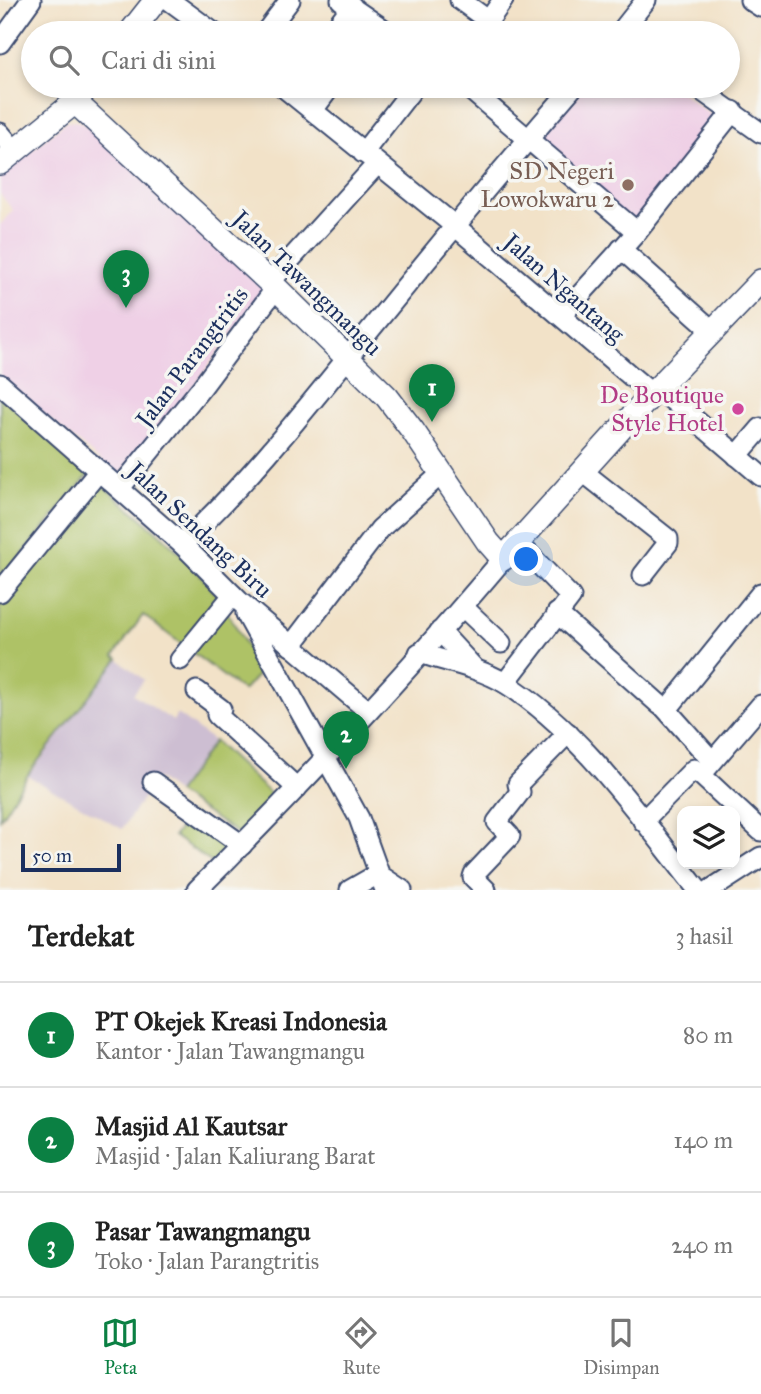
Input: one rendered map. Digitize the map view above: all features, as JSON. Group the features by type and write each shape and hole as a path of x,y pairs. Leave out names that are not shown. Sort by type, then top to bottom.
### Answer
{"main road":[{"path":"139,21 156,0"},
{"path":"8,157 77,98"},
{"name":"Jalan Tawangmangu","path":"86,98 387,397 488,542 510,551"},
{"path":"510,551 655,391 761,281"}],"street":[{"path":"0,43 31,0"},
{"path":"169,0 198,21"},
{"path":"274,21 290,0"},
{"path":"460,0 479,21"},
{"path":"488,21 503,0"},
{"path":"750,0 761,7"},
{"path":"337,21 347,3 368,21"},
{"path":"627,21 637,3"},
{"name":"Jalan Ngantang","path":"299,98 561,316 761,476"},
{"path":"313,110 322,98"},
{"name":"Jalan Parangtritis","path":"120,488 202,387 273,285 370,158 408,98"},
{"path":"480,98 636,232"},
{"path":"183,544 237,489 563,98"},
{"path":"713,98 761,133"},
{"path":"561,316 636,232 733,111"},
{"path":"0,134 8,157"},
{"path":"621,249 713,331"},
{"name":"Jalan Sendang Biru","path":"0,384 183,544 236,598 368,710"},
{"path":"737,456 761,428"},
{"path":"0,592 99,471"},
{"path":"583,471 668,539 643,575"},
{"path":"291,646 380,529 441,474"},
{"path":"197,890 327,757 510,551 571,597 505,683"},
{"path":"664,707 669,708 761,593"},
{"path":"180,660 236,598 359,818 381,882"},
{"path":"463,607 501,643"},
{"path":"557,613 664,707 707,768 761,831"},
{"path":"440,631 476,670"},
{"path":"419,653 476,670 505,683 550,716 568,733 643,821 698,890"},
{"path":"197,691 221,709 217,715 297,788"},
{"path":"643,821 689,773 694,769 707,768 761,705"},
{"path":"486,890 473,877 510,836 497,822 520,792 518,784 568,733"},
{"path":"153,782 242,845"},
{"path":"710,890 761,857"},
{"path":"350,890 381,882 402,890"}],"shaded area":[{"name":"SD Negeri Lowokwaru 2","path":"573,98 689,98 720,122 637,228 537,142"},
{"path":"77,121 84,124 264,289 198,380 119,476 0,378 0,225 13,210 0,194 0,178 65,122"},
{"path":"118,659 144,680 133,694 173,721 177,714 215,742 177,793 157,778 122,829 28,776"}],"green space":[{"path":"0,395 90,473 0,582"},
{"path":"98,481 169,543 208,584 260,672 243,691 143,615 114,656 118,659 31,770 0,819 0,599"},
{"path":"214,741 275,798 240,835 177,793"},
{"path":"191,813 231,844 215,865 174,836"}],"place":[{"name":"SD Negeri Lowokwaru 2","path":"628,185"},
{"name":"Pasar Tawangmangu","path":"126,308"},
{"name":"De Boutique Style Hotel","path":"738,409"},
{"name":"PT Okejek Kreasi Indonesia","path":"432,422"},
{"name":"Masjid Al Kautsar","path":"346,769"}]}
